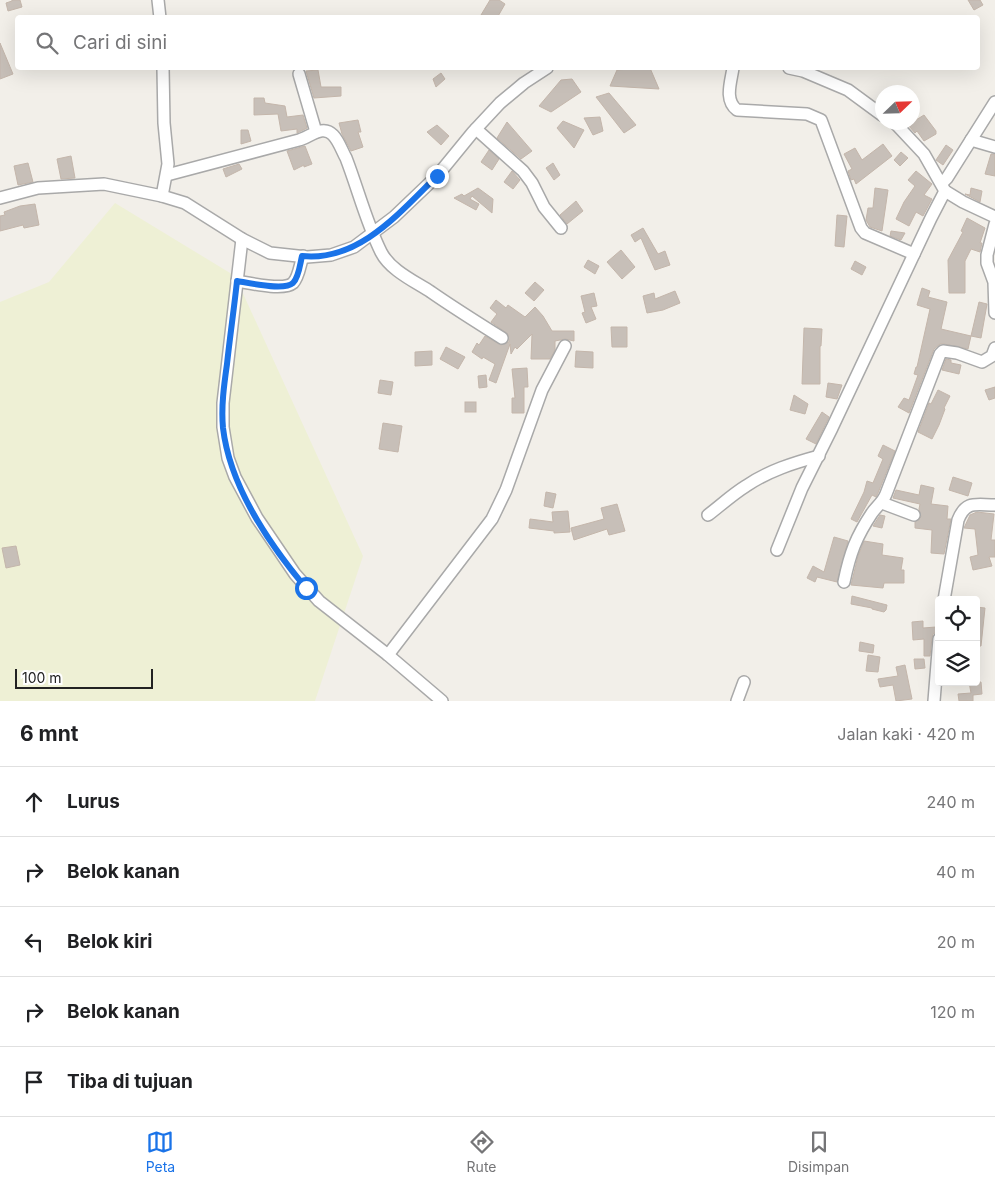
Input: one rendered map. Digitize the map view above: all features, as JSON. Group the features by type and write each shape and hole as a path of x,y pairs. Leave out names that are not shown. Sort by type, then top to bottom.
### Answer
{"street":[{"path":"158,0 160,15"},
{"path":"162,196 168,159 164,123 164,70"},
{"path":"0,198 38,188 104,184 162,196 185,203 242,239 270,253 302,256 331,255 354,247 374,234 394,217 437,176 500,103 524,83 544,70"},
{"path":"733,70 729,100 737,110 807,114 821,120 861,228 865,233 914,254"},
{"path":"798,70 848,90 875,109"},
{"path":"299,74 316,132"},
{"path":"777,550 802,488 914,254 948,178 995,102"},
{"path":"476,129 523,170 544,207 561,228"},
{"path":"166,175 298,140 316,132 324,130 329,132 337,139 381,253 387,261 400,272 502,338"},
{"path":"902,130 924,154 944,187 962,202 995,217"},
{"path":"971,140 995,147"},
{"path":"995,224 987,255 987,263 994,282 995,313"},
{"path":"242,239 223,403 224,435 228,458 235,477 245,498 269,537 306,588 319,601 388,655 442,701"},
{"path":"237,281 276,286 290,284 296,278 302,256"},
{"path":"388,655 492,519 506,490 542,390 565,346"},
{"path":"844,582 854,543 872,513 882,503 916,421 940,354 942,351 949,351 982,362 992,356 995,348"},
{"path":"708,515 736,492 763,476 793,463 818,456"},
{"path":"882,503 914,515"},
{"path":"945,596 958,520 962,511 970,505 995,505"},
{"path":"934,701 939,641"},
{"path":"737,701 744,682"}],"green space":[{"path":"115,203 235,276 363,556 315,701 0,701 0,302 49,282"}],"building":[{"path":"12,0 20,0 22,7 8,11 6,3"},
{"path":"490,0 499,0 505,4 499,15 481,15"},
{"path":"968,0 980,0 983,5 974,10"},
{"path":"0,43 13,74 0,79"},
{"path":"318,70 321,87 341,87 341,96 314,98 306,71"},
{"path":"617,70 651,70 659,89 610,86"},
{"path":"441,73 445,79 436,87 433,79"},
{"path":"572,79 581,92 551,112 539,106 561,80"},
{"path":"609,93 636,125 624,133 596,97"},
{"path":"254,98 264,98 265,103 285,106 287,117 303,115 307,128 297,133 297,129 281,131 278,114 254,115"},
{"path":"924,115 936,131 936,134 924,141 917,131 915,133 912,130 920,130 920,118"},
{"path":"600,117 603,131 593,135 584,118"},
{"path":"358,120 361,132 358,132 363,147 351,151 342,134 339,123"},
{"path":"563,121 584,130 574,148 557,128"},
{"path":"507,122 532,151 521,159 497,138"},
{"path":"437,125 449,136 441,145 427,132"},
{"path":"241,130 248,130 251,141 241,144"},
{"path":"883,144 892,156 856,184 854,179 851,180 848,171 852,169 844,154 855,148 862,160"},
{"path":"946,145 953,150 943,165 936,160"},
{"path":"305,146 312,164 304,167 304,165 294,170 287,151"},
{"path":"489,150 499,159 492,170 481,162"},
{"path":"901,152 908,158 900,166 894,160"},
{"path":"991,154 995,154 995,176 985,174"},
{"path":"71,156 75,178 61,179 57,159"},
{"path":"28,163 33,182 18,185 14,166"},
{"path":"553,163 560,175 554,180 546,168"},
{"path":"239,164 242,169 226,177 223,169"},
{"path":"512,171 520,180 513,189 504,182"},
{"path":"916,171 932,184 924,195 932,199 923,216 916,212 909,226 896,219 904,202 915,186 908,180"},
{"path":"478,188 493,199 492,213 472,196 470,199 479,204 476,210 454,198 462,194 464,196"},
{"path":"875,188 888,190 882,231 870,227 866,220 868,208 873,208"},
{"path":"971,188 982,191 980,202 965,194 970,195"},
{"path":"576,201 583,211 567,224 560,215"},
{"path":"35,204 39,225 24,228 23,225 0,231 0,216 5,215 4,212 20,206"},
{"path":"837,215 847,216 844,247 835,246"},
{"path":"967,218 985,228 980,243 982,243 980,252 971,249 965,261 965,293 949,293 948,260 963,232 961,231"},
{"path":"643,228 658,254 665,251 670,265 655,270 641,238 635,242 631,235"},
{"path":"891,231 905,233 901,240 890,236"},
{"path":"621,250 635,267 622,279 607,262"},
{"path":"588,260 599,266 595,274 584,267"},
{"path":"855,261 866,267 862,275 851,269"},
{"path":"535,282 544,290 534,301 525,293"},
{"path":"922,288 930,291 928,297 947,302 941,329 971,336 968,349 940,344 934,349 909,413 898,407 904,398 909,400 918,375 914,374 930,309 917,305"},
{"path":"675,291 680,303 663,310 647,313 643,296 654,293 655,299"},
{"path":"594,293 597,306 591,307 596,319 586,323 582,313 585,312 581,296"},
{"path":"496,300 506,308 508,305 525,317 535,307 552,331 574,331 574,341 565,339 555,341 555,350 550,359 531,359 532,334 517,349 515,347 511,354 510,344 496,383 489,380 495,364 483,357 482,359 472,352 477,343 479,345 485,336 501,345 509,342 508,334 491,322 497,314 490,308"},
{"path":"979,302 987,304 981,338 971,336"},
{"path":"611,327 627,327 627,347 612,347"},
{"path":"804,328 822,329 820,384 802,384"},
{"path":"446,347 465,357 458,369 440,359"},
{"path":"432,351 432,365 415,366 415,352"},
{"path":"576,351 593,352 593,368 575,367"},
{"path":"946,359 951,360 951,363 961,365 959,374 942,370"},
{"path":"527,368 528,387 524,387 524,413 512,413 512,398 515,398 512,369"},
{"path":"486,375 487,387 479,388 478,376"},
{"path":"380,380 393,382 391,395 378,393"},
{"path":"828,383 842,385 837,399 826,397"},
{"path":"995,387 995,398 989,400 985,390"},
{"path":"938,390 950,396 932,439 918,432 929,403 931,404"},
{"path":"794,395 808,404 805,414 790,410"},
{"path":"465,402 476,402 476,412 465,412"},
{"path":"822,412 829,417 816,444 806,439"},
{"path":"383,423 402,426 398,452 379,449"},
{"path":"883,445 895,451 876,497 872,495 857,522 851,519 864,492 867,481 873,483 883,459 878,456"},
{"path":"953,477 972,483 968,496 949,490"},
{"path":"921,485 934,488 931,504 948,506 947,519 951,519 944,554 931,553 932,530 915,528 915,522 921,517 920,504 893,498 896,490 919,495"},
{"path":"546,492 556,494 553,508 544,506"},
{"path":"617,504 625,531 609,535 607,529 574,540 571,528 604,519 601,508"},
{"path":"568,511 570,532 554,533 554,531 529,528 530,519 553,522 552,512"},
{"path":"977,512 994,514 991,540 995,540 995,557 989,557 992,566 973,570 970,557 978,555 975,529 964,528 970,515"},
{"path":"880,515 885,516 882,528 873,526"},
{"path":"834,537 848,541 837,582 817,577 815,582 807,578 813,566 824,572"},
{"path":"864,541 883,544 882,555 903,558 901,570 904,570 904,583 884,583 883,588 851,585 858,556"},
{"path":"16,546 20,565 6,568 2,548"},
{"path":"852,596 887,605 886,610 884,612 851,604"},
{"path":"980,607 985,608 980,646"},
{"path":"923,621 923,628 935,627 930,656 924,656 924,639 913,640 912,622"},
{"path":"860,642 874,645 873,653 859,651"},
{"path":"868,655 880,657 878,672 866,671"},
{"path":"914,659 924,659 925,668 915,669"},
{"path":"905,665 912,699 896,701 893,685 880,687 878,679 898,676 896,667"},
{"path":"981,682 982,694 973,695 973,701 959,701 958,694 971,693 970,686 980,686"}],"route":[{"path":"306,588 257,518 245,498 228,458 223,427 223,403 237,281 276,286 290,284 296,278 302,256 331,255 354,247 394,217 437,176"}]}
